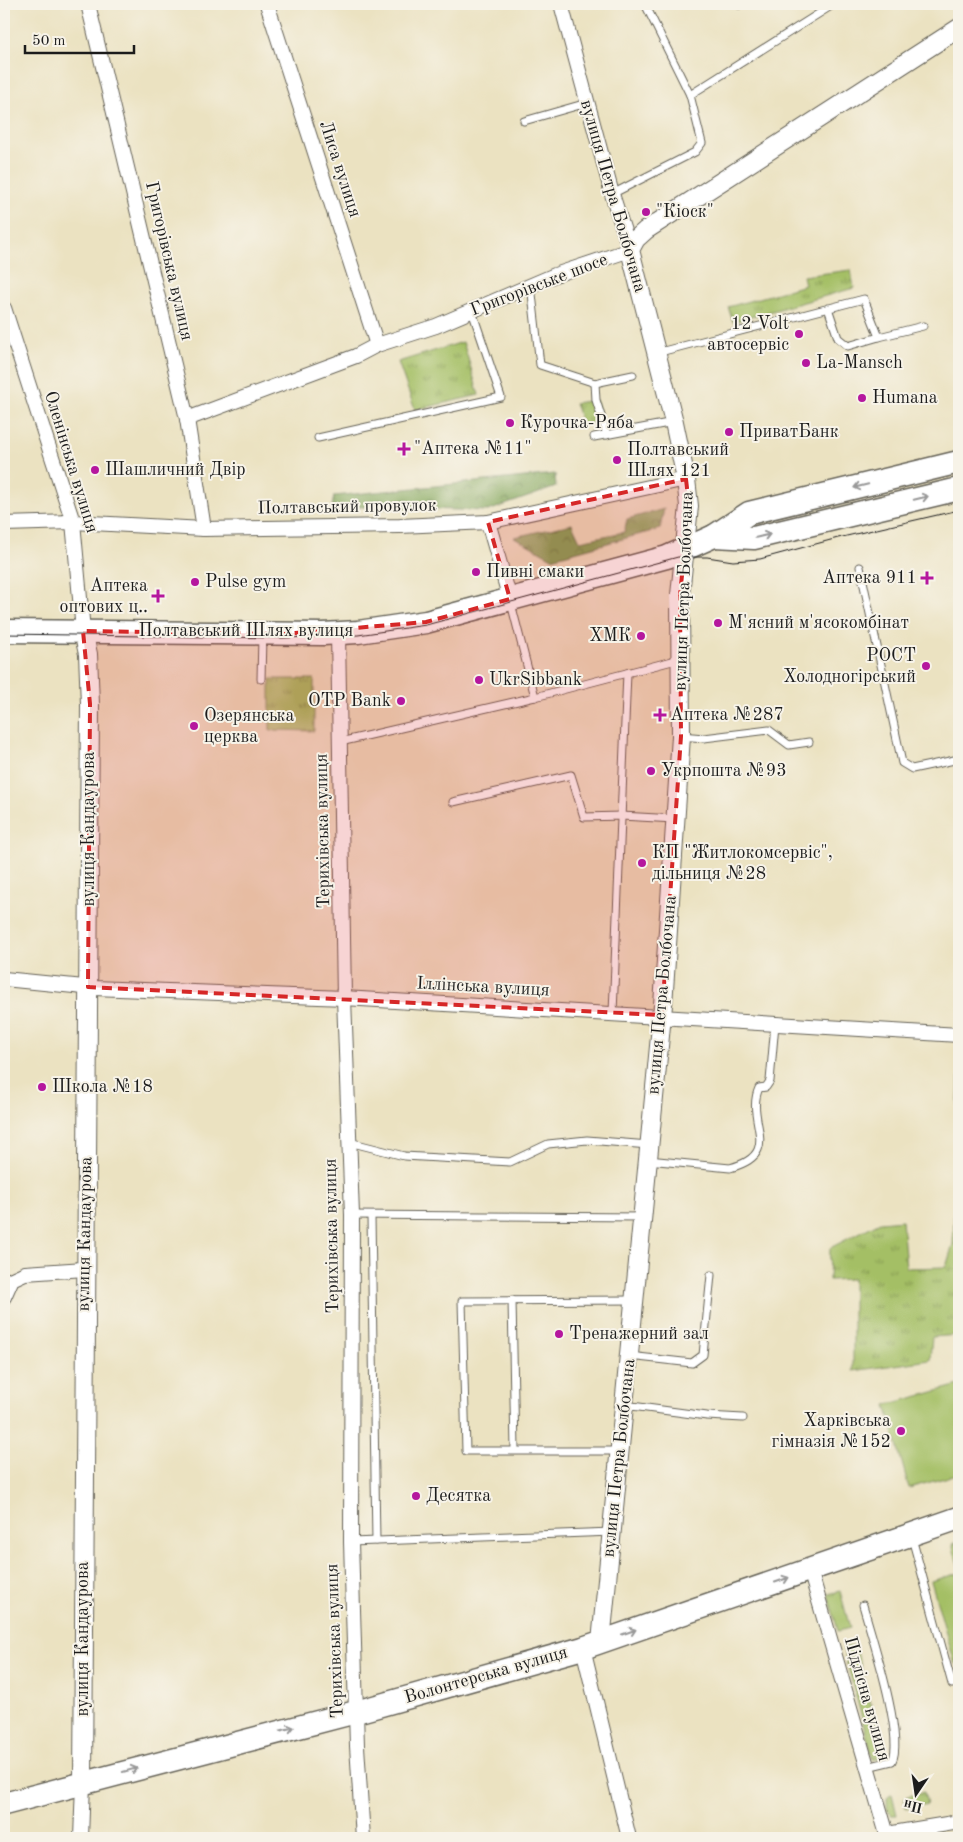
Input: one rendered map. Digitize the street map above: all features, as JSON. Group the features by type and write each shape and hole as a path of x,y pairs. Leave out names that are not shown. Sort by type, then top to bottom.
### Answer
{"main road":[{"name":"Полтавський Шлях вулиця","path":"4,631 338,633 426,622 667,557 714,536 749,513 959,462"},
{"name":"Полтавський Шлях вулиця","path":"714,536 754,538 959,489"},
{"name":"Волонтерська вулиця","path":"4,1804 356,1712 592,1645 959,1518"}],"street":[{"name":"Григорівська вулиця","path":"88,4 187,419 204,529"},
{"name":"Лиса вулиця","path":"267,4 377,345"},
{"name":"вулиця Петра Болбочана","path":"561,4 612,194 630,250 674,422 686,479 689,506 680,595 681,736 662,1015 612,1532 592,1645 628,1838"},
{"name":"Григорівське шосе","path":"187,419 356,356 377,345 436,326 531,285 630,250 636,239 646,230 959,28"},
{"name":"Оленінська вулиця","path":"4,308 73,522 83,631"},
{"name":"Полтавський провулок","path":"4,524 73,522 204,529 400,526 488,522 686,479"},
{"path":"488,522 510,599"},
{"name":"вулиця Кандаурова","path":"81,1838 83,1783 84,1269 90,704 88,654 83,631"},
{"name":"Терихівська вулиця","path":"338,633 344,998 352,1215 351,1542 356,1712 363,1838"},
{"name":"Іллінська вулиця","path":"4,979 88,987 662,1015 940,1037 959,1035"},
{"path":"4,1297 12,1278 25,1273 84,1269"},
{"name":"Підлісна вулиця","path":"810,1570 887,1836"},
{"path":"887,1836 959,1822"}],"lane":[{"path":"612,194 694,152 702,143 690,95 645,4"},
{"path":"690,95 834,4"},
{"path":"524,122 588,103"},
{"path":"531,285 540,365 595,383 633,375"},
{"path":"656,353 864,299 879,337"},
{"path":"828,308 838,338 848,346 923,326"},
{"path":"318,438 501,397 472,310"},
{"path":"595,383 596,400 608,435"},
{"path":"594,438 674,422"},
{"path":"860,567 902,763 912,769 959,759"},
{"path":"510,599 535,697"},
{"path":"262,634 262,679"},
{"path":"340,742 535,697 680,659"},
{"path":"613,1013 627,673"},
{"path":"681,736 704,738 769,730 789,745 809,742"},
{"path":"454,802 571,774 584,817 621,816 675,820"},
{"path":"350,1142 404,1156 510,1162 548,1144 587,1140 730,1168 742,1165 752,1158 760,1145 760,1128 754,1110 755,1097 759,1088 766,1087 770,1081 775,1024"},
{"path":"352,1215 642,1217"},
{"path":"371,1216 376,1541"},
{"path":"629,1356 692,1363 703,1355 712,1276"},
{"path":"512,1300 515,1450"},
{"path":"620,1452 466,1451 462,1301 634,1300"},
{"path":"624,1405 707,1416 743,1418"},
{"path":"351,1542 612,1532"},
{"path":"911,1535 952,1684"},
{"path":"863,1605 892,1712 896,1754 892,1761 867,1768"}],"highlighted area":[{"path":"686,479 689,506 680,595 681,736 662,1015 88,987 90,704 83,631 283,634 426,622 510,599 488,522"}],"green space":[{"path":"851,270 854,288 733,322 728,307 805,285 803,276"},
{"path":"463,342 479,395 415,410 398,362"},
{"path":"596,400 603,422 582,424 575,403"},
{"path":"555,474 556,487 488,511 332,506 334,496"},
{"path":"664,509 660,529 552,558 514,537 572,524 580,541 624,532 627,519"},
{"path":"270,679 314,679 314,731 270,730"},
{"path":"959,1077 959,1335 932,1337 930,1360 853,1371 853,1279 829,1280 830,1248 880,1222 902,1220 906,1268 946,1267 953,1244"},
{"path":"959,1385 959,1474 909,1488 886,1405"},
{"path":"959,1541 959,1568 952,1544"},
{"path":"959,1573 959,1663 955,1664 931,1581"},
{"path":"840,1591 850,1628 838,1631 828,1594"},
{"path":"855,1645 885,1756 873,1760 843,1648"},
{"path":"924,1792 927,1804 906,1809 904,1797"},
{"path":"892,1794 897,1815 891,1815 887,1811 887,1798"}],"tram line":[{"path":"4,634 283,638 358,635 426,625 678,557 707,557 733,561 760,559 838,538 959,510"}],"place":[{"name":"\"Кіоск\"","path":"646,212"},
{"name":"12 Volt автосервіс","path":"799,334"},
{"name":"La-Mansch","path":"806,363"},
{"name":"Humana","path":"862,398"},
{"name":"Курочка-Ряба","path":"510,423"},
{"name":"ПриватБанк","path":"729,432"},
{"name":"\"Аптека №11\"","path":"404,449"},
{"name":"Полтавський Шлях 121","path":"617,460"},
{"name":"Шашличний Двір","path":"95,470"},
{"name":"Пивні смаки","path":"476,572"},
{"name":"Аптека 911","path":"927,578"},
{"name":"Pulse gym","path":"195,582"},
{"name":"Аптека оптових ц‥","path":"158,596"},
{"name":"М'ясний м'ясокомбінат","path":"718,623"},
{"name":"ХМК","path":"641,636"},
{"name":"РОСТ Холодногірський","path":"926,666"},
{"name":"UkrSibbank","path":"479,680"},
{"name":"OTP Bank","path":"401,701"},
{"name":"Аптека №287","path":"660,715"},
{"name":"Озерянська церква","path":"194,726"},
{"name":"Укрпошта №93","path":"651,771"},
{"name":"КП \"Житлокомсервіс\", дільниця №28","path":"642,863"},
{"name":"Школа №18","path":"42,1087"},
{"name":"Тренажерний зал","path":"559,1334"},
{"name":"Харківська гімназія №152","path":"901,1431"},
{"name":"Десятка","path":"416,1496"}]}
